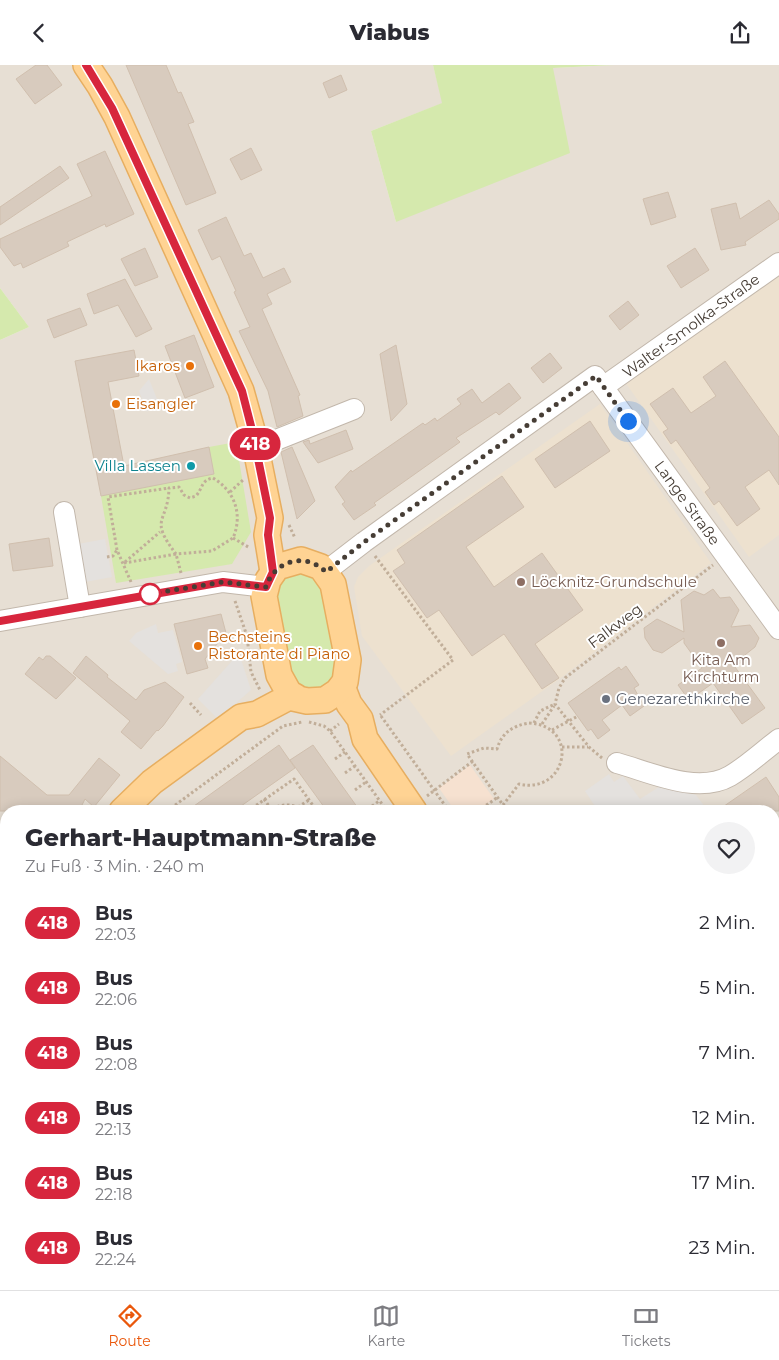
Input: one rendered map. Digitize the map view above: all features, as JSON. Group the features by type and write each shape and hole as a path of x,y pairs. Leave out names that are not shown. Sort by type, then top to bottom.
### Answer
{"main road":[{"path":"86,65 112,108 234,372 244,400 270,518 268,535 269,580 265,603 279,673 285,688 332,710 347,728 355,745 421,804"},
{"path":"270,518 279,527 290,551 299,561"},
{"path":"128,805 152,782 241,717 257,714 271,708 284,699 332,696 342,686 347,676 348,660 335,591 326,572 315,564 299,561 284,563 269,580"},
{"path":"271,708 279,673"},
{"path":"342,686 349,705 360,719 355,745"}],"street":[{"name":"Walter-Smolka-Straße","path":"326,572 364,542 599,381 779,263"},
{"name":"Lange Straße","path":"599,381 779,629"},
{"path":"256,448 354,409"},
{"path":"64,512 80,607"},
{"path":"0,621 223,582 269,580"},
{"path":"617,763 691,784 713,781 728,777 779,739"}],"path":[{"path":"230,492 250,475"},
{"path":"124,563 176,554 212,551 233,538 238,518 230,492 213,478 207,479 202,483 196,496 190,498 184,495 179,487 108,497 117,550 130,581 132,597"},
{"path":"169,488 160,533 176,554 185,588"},
{"path":"124,563 160,533"},
{"path":"233,538 257,551"},
{"path":"364,542 452,661 380,715"},
{"path":"107,557 113,556 117,550"},
{"name":"Falkweg","path":"555,705 559,688 565,679 726,556"},
{"path":"237,582 235,599 246,636 251,672 271,708 305,722 324,726 355,745"},
{"path":"190,703 201,715"},
{"path":"555,705 589,747 602,758 617,763"},
{"path":"534,723 540,711 555,705"},
{"path":"542,724 555,705"},
{"path":"173,805 271,708"},
{"path":"374,709 444,805"},
{"path":"552,730 578,716"},
{"path":"542,724 552,730 562,747 562,759 549,780 537,785 520,784 503,805 467,754 484,748 497,749 500,739 509,730 519,725 542,724"},
{"path":"335,759 355,745"},
{"path":"355,745 355,766 382,805"},
{"path":"562,747 589,747"},
{"path":"421,804 434,791 473,761"},
{"path":"345,773 355,766"},
{"path":"256,805 294,779 313,805"},
{"path":"355,790 366,782"},
{"path":"487,805 498,797"},
{"path":"264,799 267,805"},
{"path":"301,805 309,800"},
{"path":"374,805 379,801"}],"shaded area":[{"path":"0,65 433,65 443,103 371,131 396,222 553,68 614,65 779,65 779,805 0,805 0,340 29,327 0,288"},
{"path":"779,271 779,535 749,557 625,382"},
{"path":"149,379 157,399 147,412 139,391"},
{"name":"Löcknitz-Grundschule","path":"600,404 711,563 558,680 451,756 362,636 354,587 358,577 369,566"},
{"path":"105,539 112,577 85,582 78,544"},
{"path":"156,624 158,633 173,630 182,662 176,664 178,671 168,674 129,641 136,633"},
{"path":"239,653 251,690 218,719 198,699"},
{"path":"470,765 494,799 486,805 451,805 439,788"},
{"path":"609,774 614,782 623,776 640,799 662,785 696,795 704,805 594,805 585,791"}],"green space":[{"path":"433,65 614,65 553,68 570,153 396,222 371,131 442,103"},
{"path":"0,288 29,327 0,340"},
{"path":"236,442 251,532 232,564 116,583 101,496 209,447"},
{"path":"306,571 322,583 338,664 334,683 309,693 292,680 275,589 287,574"}],"building":[{"path":"36,65 47,65 62,85 35,104 16,79"},
{"path":"126,65 166,65 178,93 181,92 194,122 188,124 216,193 186,205"},
{"path":"341,75 347,90 329,98 323,83"},
{"path":"251,148 262,170 241,180 230,159"},
{"path":"105,151 134,214 106,227 105,224 67,242 69,246 23,268 21,263 14,266 0,247 0,239 92,196 77,164"},
{"path":"60,166 69,178 0,225 0,207"},
{"path":"668,192 676,217 651,225 643,199"},
{"path":"769,200 779,214 779,219 745,242 746,245 721,250 711,209 736,203 740,219"},
{"path":"226,217 244,256 251,253 263,278 284,268 291,282 267,294 272,304 262,309 300,395 298,396 303,416 277,427 268,391 239,331 250,327 234,292 236,291 220,256 212,260 198,230"},
{"path":"145,248 158,277 135,286 121,259"},
{"path":"695,248 709,270 681,288 667,266"},
{"path":"125,279 152,329 136,337 118,305 94,314 87,294"},
{"path":"628,301 639,315 620,330 609,316"},
{"path":"80,308 87,325 54,338 47,320"},
{"name":"Ikaros","path":"194,335 214,387 185,398 165,346"},
{"path":"396,345 407,404 391,421 380,354"},
{"path":"134,350 139,376 108,382 124,466 209,447 214,474 101,496 75,361"},
{"path":"550,353 562,368 543,383 531,368"},
{"path":"725,361 779,437 779,485 769,470 745,487 760,509 737,526 719,501 714,505 705,492 710,488 676,440 671,444 663,432 668,429 650,404 673,388 691,413 716,396 703,377"},
{"path":"509,383 521,398 499,415 496,412 456,438 460,442 374,503 376,505 354,520 342,504 345,502 335,487 351,470 352,472 423,423 425,425 435,418 437,421 461,404 457,399 472,389 482,403"},
{"path":"590,421 610,451 555,488 535,459"},
{"path":"346,430 353,449 318,463 303,442 309,440 310,444"},
{"path":"292,447 315,501 297,519 281,452"},
{"path":"502,476 524,507 466,547 494,587 542,553 583,610 535,644 559,678 542,689 504,634 472,656 439,610 427,618 393,571 405,563 397,550"},
{"path":"49,538 53,566 13,571 9,544"},
{"name":"Kita Am Kirchturm","path":"713,589 720,598 730,597 739,610 731,627 750,625 759,638 755,647 741,658 743,661 735,667 765,708 742,724 713,683 689,700 678,685 702,668 684,643 684,638 662,653 653,650 645,638 644,628 657,619 684,632 681,600 694,591 704,595"},
{"name":"Bechsteins Ristorante di Piano","path":"221,614 226,633 205,659 208,668 187,674 174,624"},
{"path":"46,656 50,656 76,678 56,699 25,674 39,657 43,660"},
{"path":"86,656 108,675 107,677 136,700 144,690 165,682 184,697 163,726 157,730 141,749 121,732 130,721 73,673"},
{"name":"Genezarethkirche","path":"626,666 639,685 634,688 644,706 630,716 622,705 602,720 610,730 598,739 591,729 588,731 568,703 619,667 621,670"},
{"path":"279,745 295,768 243,805 195,805"},
{"path":"313,745 356,805 323,805 290,760"},
{"path":"0,756 47,795 69,795 99,758 120,775 96,805 92,805 85,799 82,805 0,805"},
{"path":"766,777 779,797 779,805 726,805"}],"bus line":[{"name":"418","path":"0,621 223,582 237,582 266,587 273,572 268,535 270,518 242,391 112,108 86,65"}],"place":[{"name":"Ikaros","path":"190,366"},
{"name":"Eisangler","path":"116,404"},
{"name":"Villa Lassen","path":"191,466"},
{"name":"Löcknitz-Grundschule","path":"521,582"},
{"name":"Kita Am Kirchturm","path":"721,643"},
{"name":"Bechsteins Ristorante di Piano","path":"198,646"},
{"name":"Genezarethkirche","path":"606,699"}],"route":[{"path":"150,594 223,582 237,582 266,587 268,580 277,567 292,561 301,560 309,562 326,572 340,559 596,376 628,421"}]}
